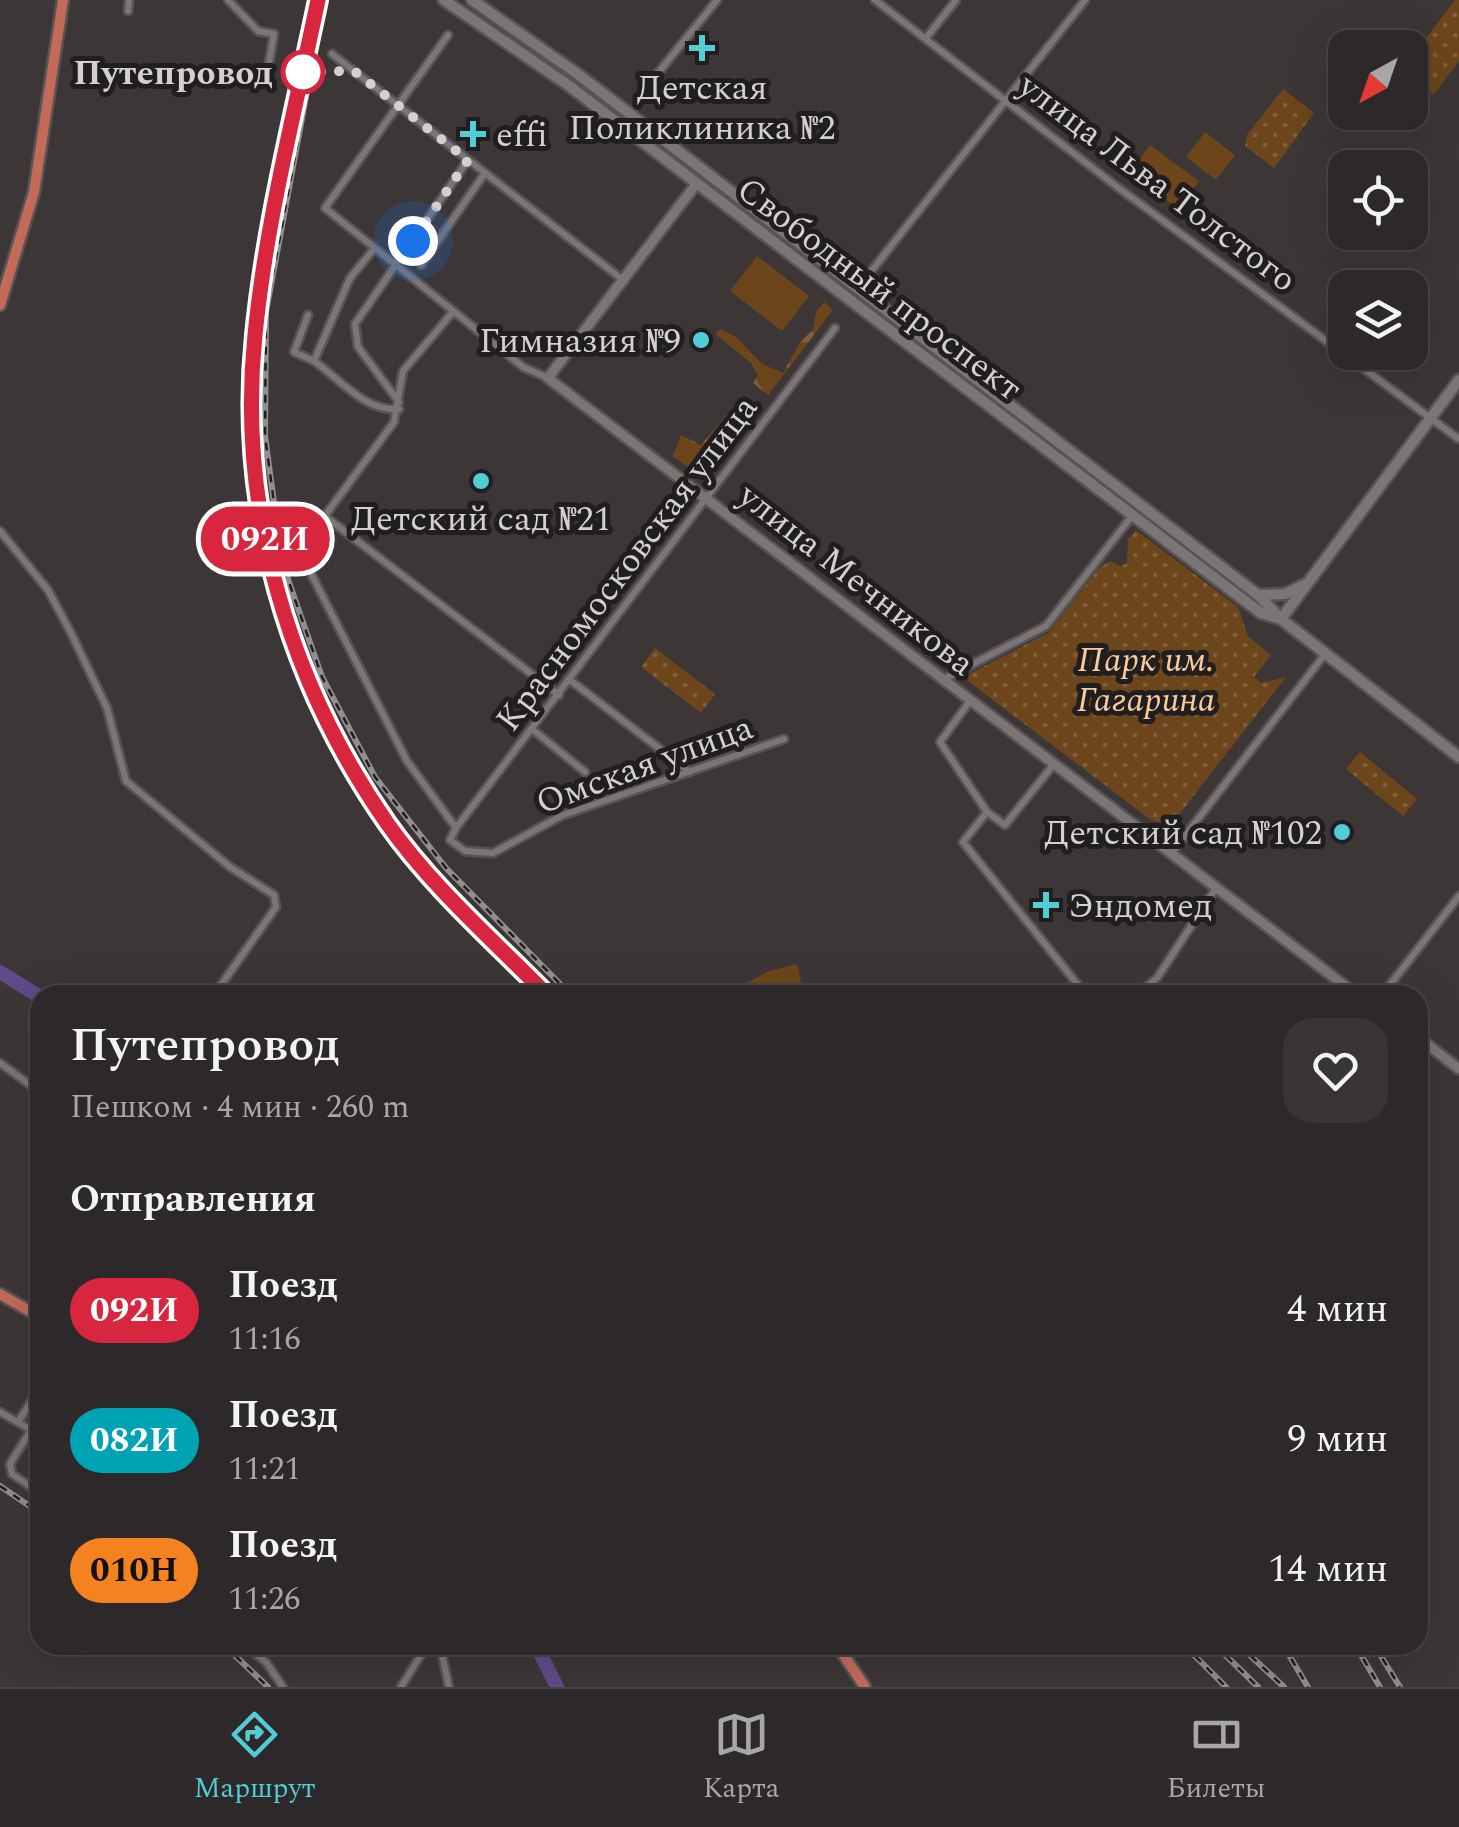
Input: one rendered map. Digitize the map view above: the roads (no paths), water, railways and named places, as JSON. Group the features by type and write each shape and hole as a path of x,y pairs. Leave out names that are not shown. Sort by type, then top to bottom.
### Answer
{"main road":[{"path":"0,305 34,192 63,0"},
{"name":"Свободный проспект","path":"444,0 568,85 1135,511 1258,595 1281,619 1459,757"},
{"name":"Свободный проспект","path":"472,0 580,76 858,288 1262,613 1281,619"},
{"path":"848,299 858,288"},
{"path":"1281,619 1459,380"},
{"path":"1258,595 1285,594 1307,584"},
{"path":"0,1294 30,1311"},
{"path":"844,1655 865,1687"}],"street":[{"path":"128,11 129,0"},
{"path":"228,0 258,31 274,34 268,68"},
{"path":"654,78 717,0"},
{"name":"улица Льва Толстого","path":"875,0 1459,439"},
{"path":"858,288 1085,0"},
{"path":"926,38 956,1"},
{"path":"398,105 448,35"},
{"path":"332,54 624,280"},
{"name":"улица Мечникова","path":"398,105 325,208 394,268 523,368 548,378 1344,985"},
{"path":"399,405 358,347 355,324 468,160"},
{"path":"421,265 485,173"},
{"path":"548,378 697,183"},
{"path":"314,361 350,278 373,250"},
{"path":"452,313 403,371 399,405 307,540 303,558 407,761 456,828"},
{"path":"308,315 294,352 314,361 368,404 381,410 399,405"},
{"name":"Красномосковская улица","path":"456,828 835,328"},
{"path":"942,680 1046,626 1135,511"},
{"path":"326,517 559,695"},
{"path":"0,531 48,590 71,633 107,708 126,781 230,867 274,895 276,907 221,985"},
{"path":"1171,854 1325,654"},
{"path":"570,680 691,773"},
{"path":"970,702 940,742 987,812 1006,825 1054,764"},
{"path":"532,730 585,772"},
{"name":"Омская улица","path":"456,828 450,840 465,851 493,853 562,815 784,738"},
{"path":"987,812 963,842 1078,985"},
{"path":"1148,985 1216,888"},
{"path":"1390,985 1459,896"},
{"path":"1428,1045 1459,1068"},
{"path":"0,1063 30,1085"},
{"path":"18,1422 30,1403"},
{"path":"0,1412 30,1429"},
{"path":"30,1432 10,1464 12,1474 30,1486"},
{"path":"257,1655 283,1687"},
{"path":"401,1687 421,1655"},
{"path":"442,1655 449,1687"}],"waterway":[{"path":"0,972 30,991"},
{"path":"541,1655 557,1687"}],"railway":[{"path":"324,0 266,312 265,436 282,562 322,677 375,777 446,868 561,985"},
{"path":"250,334 250,462 267,572"},
{"path":"269,560 286,627 310,688 339,745 413,849 537,985"},
{"path":"0,1486 30,1506"},
{"path":"234,1655 268,1687"},
{"path":"1194,1655 1226,1687"},
{"path":"1225,1655 1258,1687"},
{"path":"1250,1655 1284,1687"},
{"path":"1289,1655 1308,1687"},
{"path":"1361,1655 1380,1687"},
{"path":"1380,1655 1400,1687"}],"train":[{"name":"092И","path":"318,0 274,210 254,339 254,461 276,592 300,664 350,766 390,826 424,867 537,985"}],"place":[{"name":"Детская Поликлиника №2","path":"702,48"},
{"name":"Путепровод","path":"303,72"},
{"name":"effi","path":"473,134"},
{"name":"Гимназия №9","path":"701,340"},
{"name":"Детский сад №21","path":"481,481"},
{"name":"Детский сад №102","path":"1342,832"},
{"name":"Эндомед","path":"1046,905"}],"park label":[{"name":"Парк им. Гагарина","path":"1146,679"}]}
